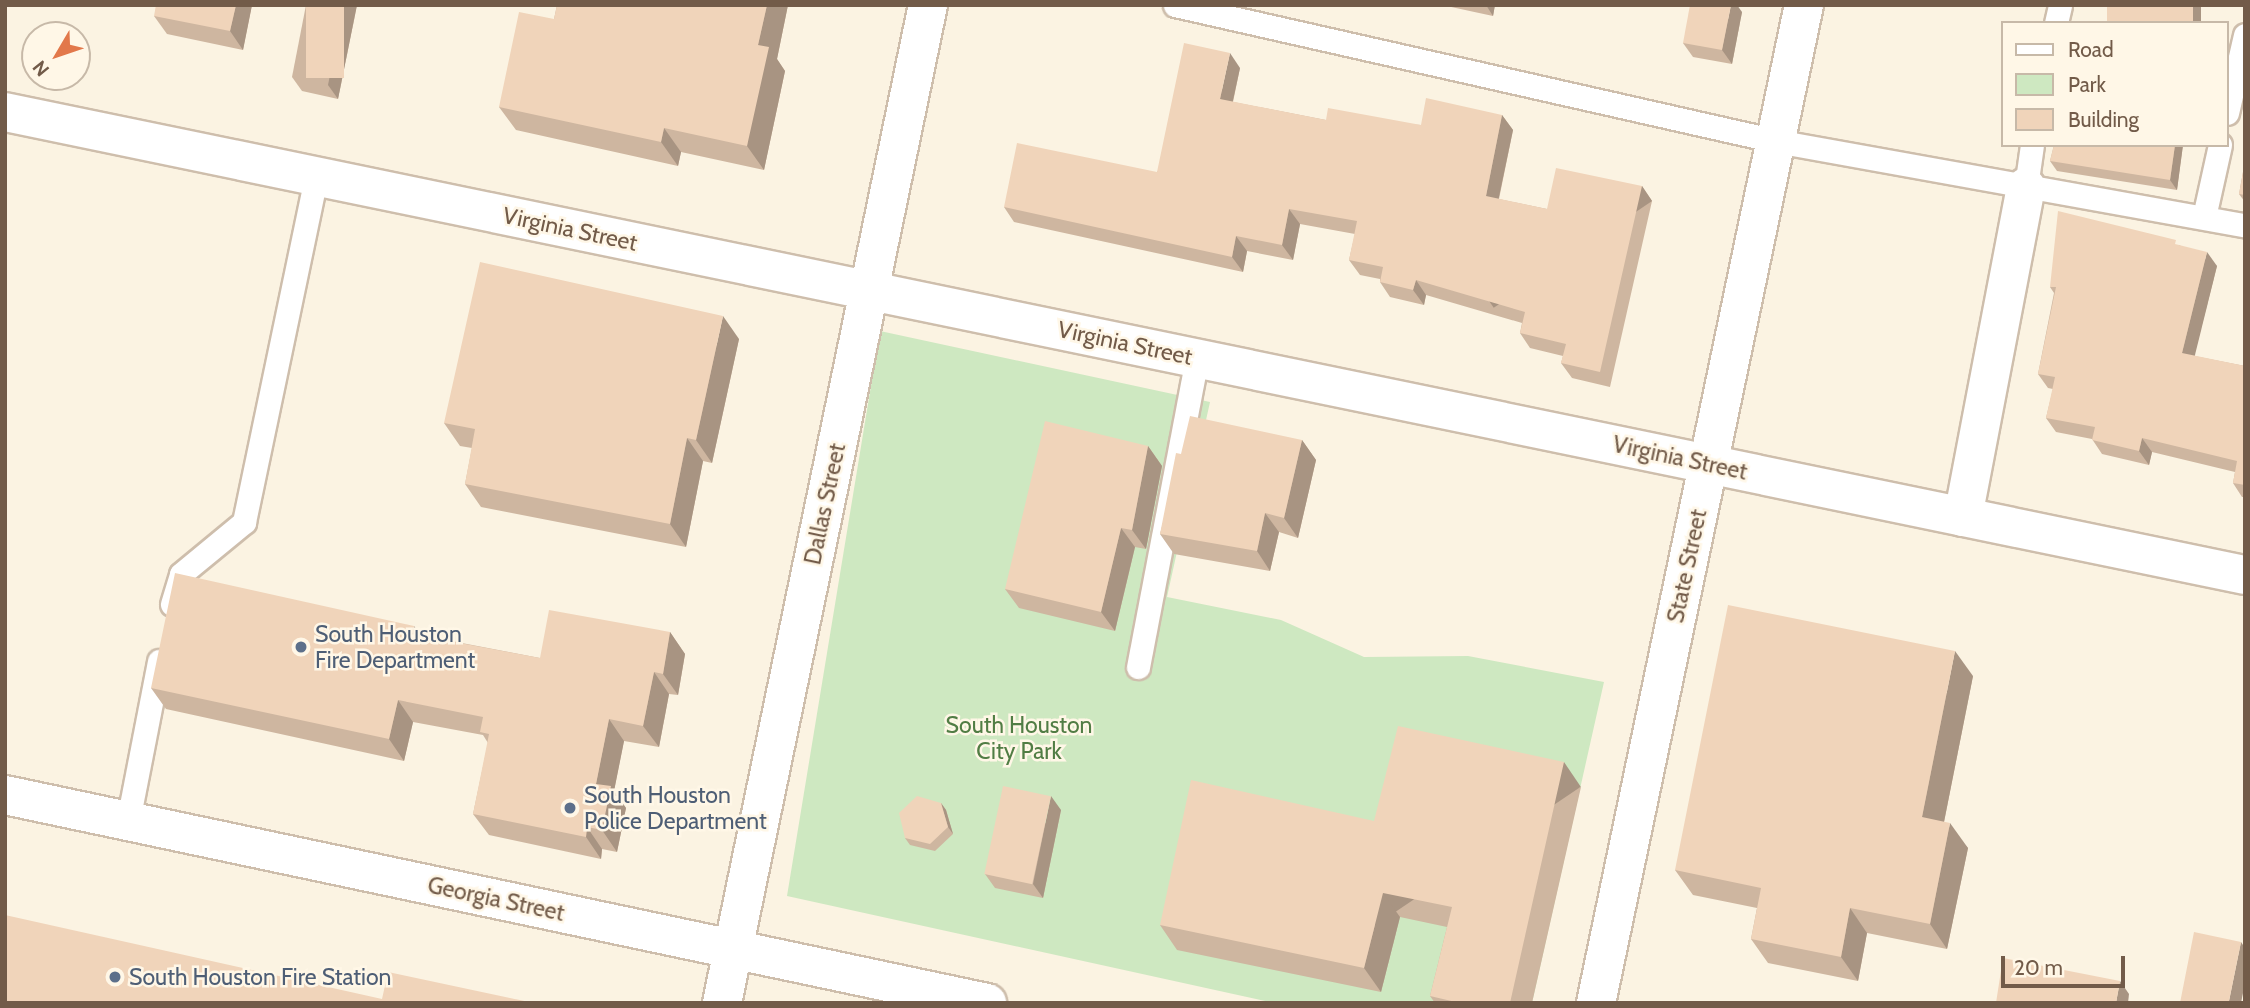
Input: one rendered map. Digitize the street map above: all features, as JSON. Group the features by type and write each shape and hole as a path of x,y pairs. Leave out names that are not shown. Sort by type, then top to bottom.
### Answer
{"street":[{"name":"Dallas Street","path":"722,1003 928,5"},
{"name":"State Street","path":"1596,1003 1804,5"},
{"name":"Virginia Street","path":"5,112 2245,575"},
{"path":"1963,517 2026,187"},
{"name":"Georgia Street","path":"5,795 987,1003"}],"lane":[{"path":"1175,5 1776,141 2245,225"},
{"path":"2229,104 2245,35"},
{"path":"2026,187 2032,147"},
{"path":"2204,217 2220,147"},
{"path":"128,821 165,630 181,574 244,522 316,176"},
{"path":"1138,667 1197,358"}],"green space":[{"name":"South Houston City Park","path":"880,331 1210,402 1167,597 1281,620 1364,657 1468,656 1604,682 1532,1003 1274,1003 787,896"}],"building":[{"path":"156,5 236,5 230,31 154,16"},
{"path":"306,5 344,5 344,78 306,78"},
{"path":"557,5 767,5 758,45 769,47 747,146 664,128 661,142 499,107 519,12 554,19"},
{"path":"1690,5 1731,5 1722,50 1683,43"},
{"path":"2107,5 2193,5 2193,21 2107,21"},
{"path":"1184,43 1230,53 1220,99 1326,120 1328,108 1421,125 1426,98 1502,115 1486,196 1547,209 1556,168 1642,186 1600,372 1561,363 1566,344 1520,333 1525,312 1416,280 1413,290 1380,282 1383,267 1349,260 1357,221 1289,209 1282,245 1236,236 1232,257 1004,207 1017,143 1157,172"},
{"path":"2054,147 2175,147 2170,180 2050,161"},
{"path":"2245,161 2245,195 2239,194"},
{"path":"2058,211 2176,240 2175,244 2207,252 2182,353 2245,366 2245,485 2233,483 2237,461 2142,438 2139,451 2092,440 2095,427 2046,418 2055,377 2038,374 2056,287 2050,287"},
{"path":"480,262 723,316 696,440 687,438 670,524 465,484 475,429 444,423"},
{"path":"1190,416 1302,440 1284,518 1265,513 1257,551 1160,534 1176,453 1181,454"},
{"path":"1045,421 1148,446 1132,530 1121,528 1101,612 1005,589"},
{"path":"175,573 414,626 412,634 540,658 549,610 670,632 663,674 654,672 643,726 609,719 596,784 611,786 602,830 587,827 586,837 473,814 489,734 480,732 483,717 398,700 389,739 151,688"},
{"path":"1728,605 1955,651 1922,817 1950,823 1930,924 1850,908 1841,957 1751,939 1761,888 1675,870"},
{"path":"1398,726 1564,762 1510,1003 1460,1003 1430,996 1452,907 1383,893 1364,968 1160,925 1191,780 1374,821"},
{"path":"1003,786 1051,796 1032,884 984,874"},
{"path":"917,796 941,803 948,827 930,844 905,838 899,813"},
{"path":"5,915 382,999 388,972 534,1003 5,1003"},
{"path":"2194,932 2241,942 2229,1001 2237,1003 2180,1003"},
{"path":"2003,958 2120,981 2116,1003 1996,1003"}],"place":[{"name":"South Houston Fire Department","path":"301,647"},
{"name":"South Houston Police Department","path":"570,808"},
{"name":"South Houston Fire Station","path":"115,977"}]}
